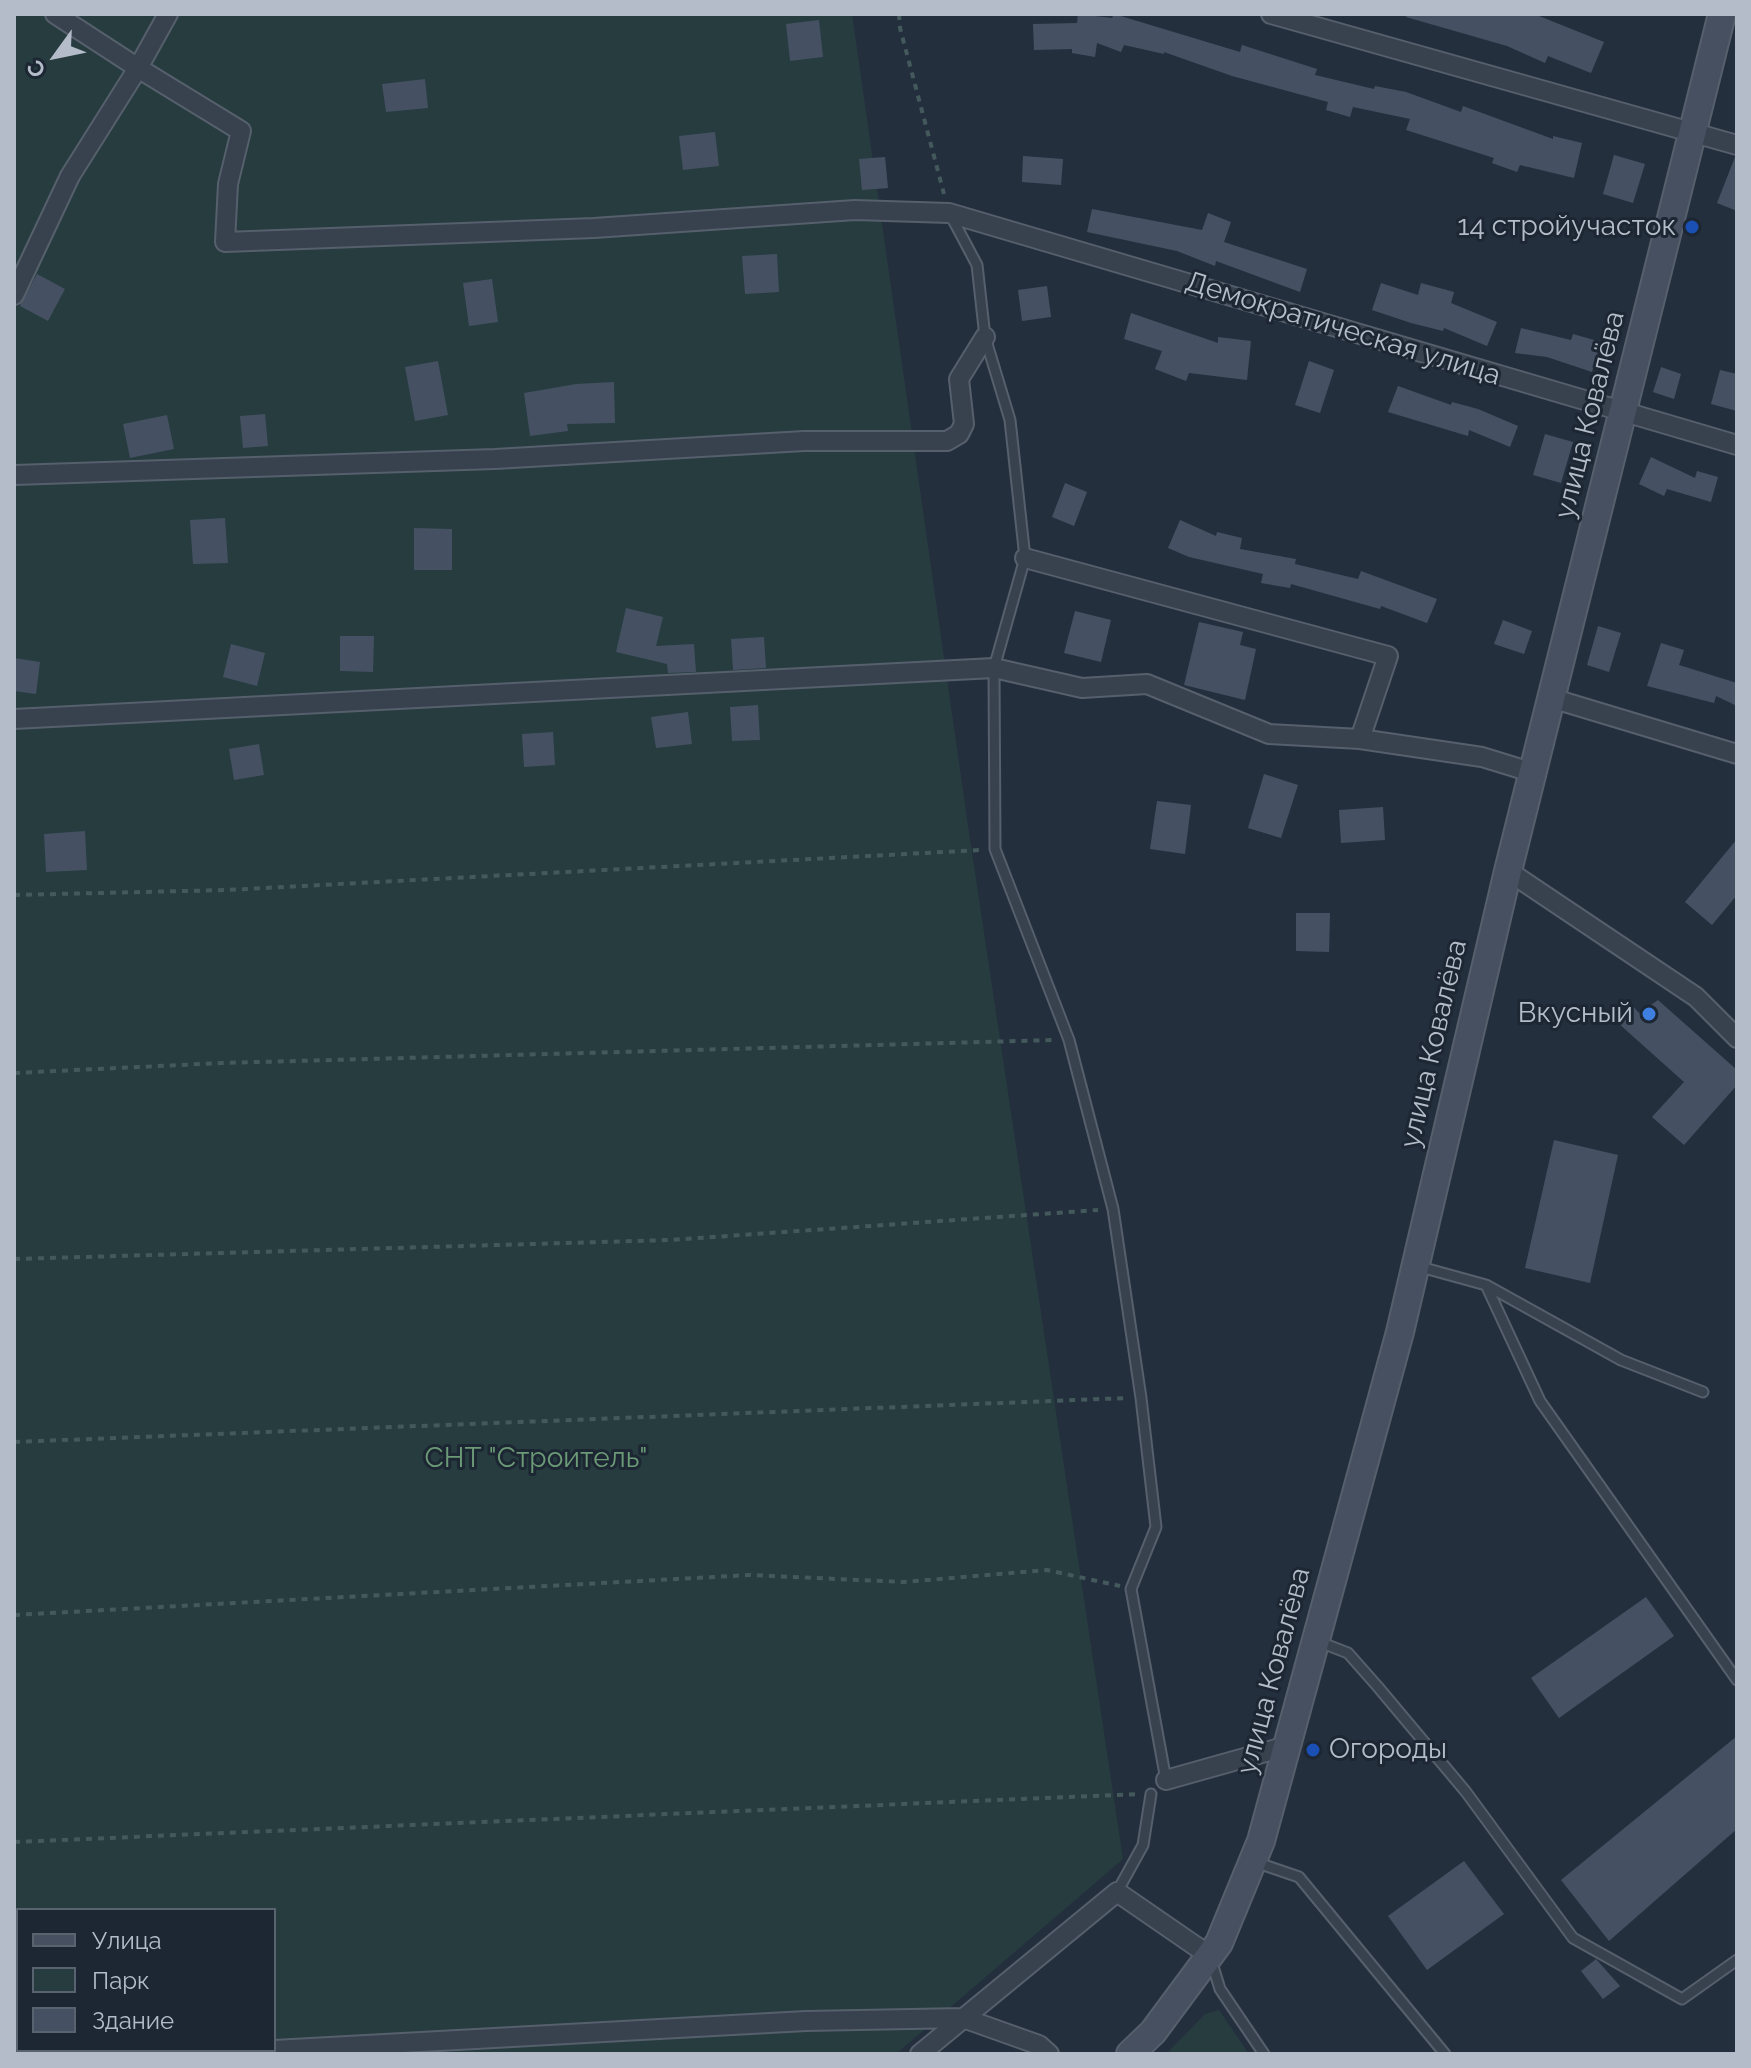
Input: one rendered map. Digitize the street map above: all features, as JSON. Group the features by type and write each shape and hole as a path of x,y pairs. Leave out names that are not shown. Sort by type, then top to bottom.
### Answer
{"street":[{"path":"55,14 138,68"},
{"path":"14,295 70,176 168,14"},
{"path":"1271,14 1737,145"},
{"name":"улица Ковалёва","path":"1130,2054 1153,2032 1219,1943 1253,1861 1287,1746 1415,1265 1508,871 1722,14"},
{"name":"Демократическая улица","path":"138,68 241,131 228,184 225,242 594,228 855,210 949,213 1737,445"},
{"path":"14,475 495,459 804,441 947,441 959,434 964,424 959,379 985,337"},
{"path":"1025,558 1388,656 1360,739"},
{"path":"14,719 994,668 1082,688 1147,684 1269,734 1360,739 1482,757 1534,773"},
{"path":"1551,698 1737,754"},
{"path":"1508,871 1696,997 1737,1038"},
{"path":"1166,1780 1287,1746"},
{"path":"920,2054 1117,1892 1210,1956"},
{"path":"276,2050 806,2021 963,2018 1039,2045 1049,2054"},
{"path":"196,2054 234,2052"}],"lane":[{"path":"949,213 977,265 985,337 1010,420 1025,558 994,668 995,849 1069,1040 1113,1209 1141,1398 1156,1527 1131,1589 1166,1780"},
{"path":"1415,1265 1486,1285 1621,1360 1703,1392"},
{"path":"1486,1285 1540,1401 1737,1680"},
{"path":"1316,1640 1348,1653 1378,1687 1466,1792 1573,1938 1682,1999 1737,1960"},
{"path":"1117,1892 1143,1845 1151,1794"},
{"path":"1253,1861 1299,1877 1445,2054"},
{"path":"1210,1956 1220,1989 1264,2054"}],"path":[{"path":"899,14 900,28 949,213"},
{"path":"14,895 227,890 995,849"},
{"path":"14,1073 222,1063 1069,1040"},
{"path":"14,1259 670,1240 1113,1209"},
{"path":"14,1442 1141,1398"},
{"path":"14,1615 750,1575 903,1582 1047,1570 1131,1589"},
{"path":"14,1842 1110,1792 1151,1794"}],"green space":[{"name":"СНТ \"Строитель\"","path":"14,14 852,14 970,839 1123,1859 896,2054 14,2054"},
{"path":"1219,2010 1249,2054 1166,2054 1205,2014"}],"building":[{"path":"1078,14 1112,18 1114,14 1240,52 1242,45 1317,69 1315,75 1374,89 1375,86 1406,92 1461,112 1463,106 1553,139 1553,136 1582,143 1574,178 1520,165 1517,172 1492,163 1494,158 1406,130 1410,119 1353,107 1350,117 1326,110 1328,102 1232,76 1164,52 1124,45 1121,52 1097,43 1095,57 1072,53 1072,49 1034,50 1033,24 1077,23"},
{"path":"1407,14 1534,14 1604,42 1591,73 1548,56 1545,63 1507,46 1406,17"},
{"path":"819,20 823,57 790,61 786,24"},
{"path":"425,79 428,108 386,112 382,84"},
{"path":"715,132 719,166 683,170 679,136"},
{"path":"1614,155 1645,164 1633,203 1603,194"},
{"path":"1023,156 1063,159 1061,185 1022,182"},
{"path":"885,157 888,188 862,190 859,159"},
{"path":"1737,157 1737,211 1717,203"},
{"path":"1092,209 1202,230 1208,213 1231,222 1224,242 1307,269 1300,292 1216,261 1215,266 1177,251 1087,232"},
{"path":"777,254 779,292 745,294 742,256"},
{"path":"37,274 65,289 48,321 20,306"},
{"path":"492,279 498,322 469,326 463,283"},
{"path":"1381,283 1418,295 1421,283 1454,292 1451,303 1497,322 1487,346 1444,328 1443,331 1411,323 1372,310"},
{"path":"1047,286 1051,317 1022,321 1018,290"},
{"path":"1131,313 1218,343 1218,337 1251,341 1247,380 1189,373 1186,381 1155,369 1162,351 1124,339"},
{"path":"1521,328 1571,340 1573,334 1601,342 1592,372 1547,357 1515,353"},
{"path":"438,361 448,415 415,421 405,367"},
{"path":"1309,361 1334,370 1320,413 1295,405"},
{"path":"1661,367 1681,374 1674,399 1653,392"},
{"path":"1720,370 1737,374 1737,411 1711,404"},
{"path":"614,382 615,423 567,424 568,431 530,436 524,393 576,384"},
{"path":"1398,386 1451,405 1452,402 1478,409 1518,426 1510,447 1469,430 1468,436 1388,412"},
{"path":"265,414 268,446 243,448 240,416"},
{"path":"167,415 174,449 130,458 123,424"},
{"path":"1545,434 1573,442 1561,483 1533,475"},
{"path":"1651,457 1695,478 1697,471 1718,477 1711,502 1667,489 1664,496 1639,484"},
{"path":"1065,483 1087,492 1074,526 1052,517"},
{"path":"225,518 228,563 193,564 190,520"},
{"path":"1180,520 1216,536 1217,532 1242,538 1240,549 1296,559 1295,564 1358,579 1361,571 1437,599 1427,623 1381,606 1380,609 1291,584 1290,588 1261,583 1263,574 1189,557 1168,548"},
{"path":"414,528 452,529 452,570 414,570"},
{"path":"626,608 663,617 656,646 694,644 696,672 668,673 667,664 616,652"},
{"path":"1075,611 1111,620 1101,662 1064,653"},
{"path":"1503,620 1532,631 1524,654 1494,644"},
{"path":"1199,622 1243,632 1240,645 1256,649 1245,700 1184,685"},
{"path":"1598,626 1621,633 1609,672 1587,665"},
{"path":"340,636 374,636 373,672 340,671"},
{"path":"764,637 766,668 733,670 731,639"},
{"path":"1661,643 1684,650 1679,665 1737,683 1737,706 1716,696 1714,703 1647,686"},
{"path":"231,644 265,653 257,686 223,677"},
{"path":"14,658 40,662 36,694 14,691"},
{"path":"758,705 760,740 732,741 730,707"},
{"path":"688,712 692,744 656,748 651,717"},
{"path":"553,732 555,765 524,767 522,734"},
{"path":"259,744 264,775 234,780 229,749"},
{"path":"1264,774 1298,785 1281,838 1248,828"},
{"path":"1157,801 1191,805 1185,854 1150,849"},
{"path":"1383,807 1385,840 1341,843 1339,810"},
{"path":"85,831 87,870 46,872 44,834"},
{"path":"1737,839 1737,895 1712,925 1685,902"},
{"path":"1296,913 1330,913 1329,952 1296,951"},
{"path":"1658,1000 1737,1070 1737,1085 1684,1145 1652,1117 1684,1082 1618,1023 1633,1006 1639,1013"},
{"path":"1554,1140 1618,1155 1590,1283 1525,1268"},
{"path":"1646,1597 1674,1636 1559,1718 1531,1678"},
{"path":"1737,1736 1737,1829 1609,1941 1561,1880"},
{"path":"1464,1861 1504,1914 1427,1970 1388,1916"},
{"path":"1596,1959 1620,1986 1603,1999 1581,1971"}],"place":[{"name":"14 стройучасток","path":"1692,227"},
{"name":"Вкусный","path":"1649,1014"},
{"name":"Огороды","path":"1313,1750"}]}
